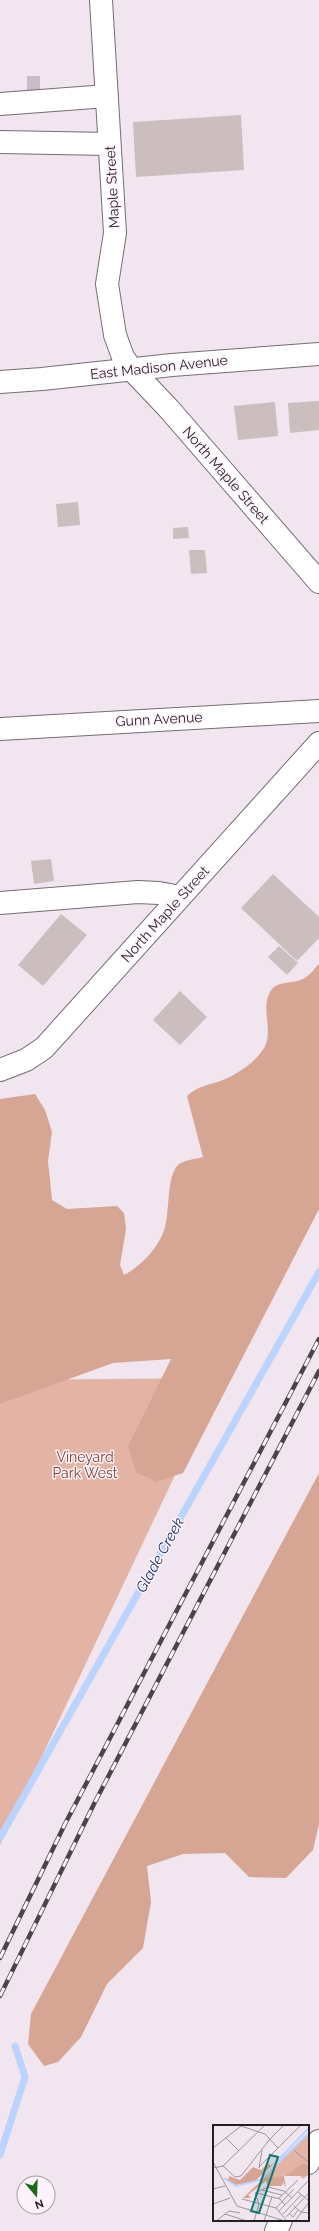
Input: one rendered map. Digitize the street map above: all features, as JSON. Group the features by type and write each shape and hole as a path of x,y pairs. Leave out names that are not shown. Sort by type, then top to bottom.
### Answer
{"street":[{"name":"Maple Street","path":"101,0 115,233 107,284 115,335 123,357 132,370"},
{"path":"0,89 56,86 72,98"},
{"path":"0,104 107,96"},
{"path":"0,142 109,144"},
{"name":"East Madison Avenue","path":"0,382 172,365 319,354"},
{"name":"North Maple Street","path":"132,370 319,582"},
{"name":"Gunn Avenue","path":"0,728 319,711"},
{"name":"North Maple Street","path":"0,1070 26,1060 44,1048 319,743"},
{"path":"0,903 138,892 159,893 180,897"},
{"path":"309,2161 319,2141"},
{"path":"276,2231 281,2221"}],"green space":[{"name":"Vineyard Park West","path":"221,1378 0,1845 0,1380"}],"shaded area":[{"path":"319,964 319,1209 183,1473 156,1482 136,1472 128,1446 171,1359 113,1363 0,1404 0,1099 35,1094 45,1110 52,1132 48,1161 52,1200 67,1209 117,1206 124,1213 126,1229 120,1265 124,1275 142,1262 152,1251 163,1233 167,1217 172,1177 179,1164 203,1157 187,1096 199,1088 234,1075 258,1056 266,1044 268,1030 266,1008 269,994 272,989 281,984 301,980 310,974"},
{"path":"319,1473 319,1824 313,1850 286,1878 249,1877 225,1853 183,1854 147,1866 151,1902 143,1948 107,1984 81,2037 58,2062 44,2066 28,2044 31,2014"}],"building":[{"path":"241,115 244,170 136,177 133,122"},
{"path":"319,401 319,430 290,433 288,403"},
{"path":"275,402 278,436 238,440 234,406"},
{"path":"78,502 80,525 58,527 56,504"},
{"path":"188,527 189,538 173,539 173,528"},
{"path":"189,550 205,550 207,573 191,574"},
{"path":"51,859 54,881 34,884 31,861"},
{"path":"273,874 319,917 319,938 297,961 241,908"},
{"path":"61,914 87,935 43,986 18,965"},
{"path":"279,946 298,963 287,975 268,957"},
{"path":"180,991 207,1017 180,1045 153,1020"}],"waterway":[{"name":"Glade Creek","path":"0,1838 319,1272"},
{"path":"0,2155 25,2077 15,2046"}],"tunnel":[{"path":"27,87 40,87"}],"railway":[{"path":"0,1958 65,1824 319,1339"},
{"path":"0,1996 94,1804 319,1371"}]}
